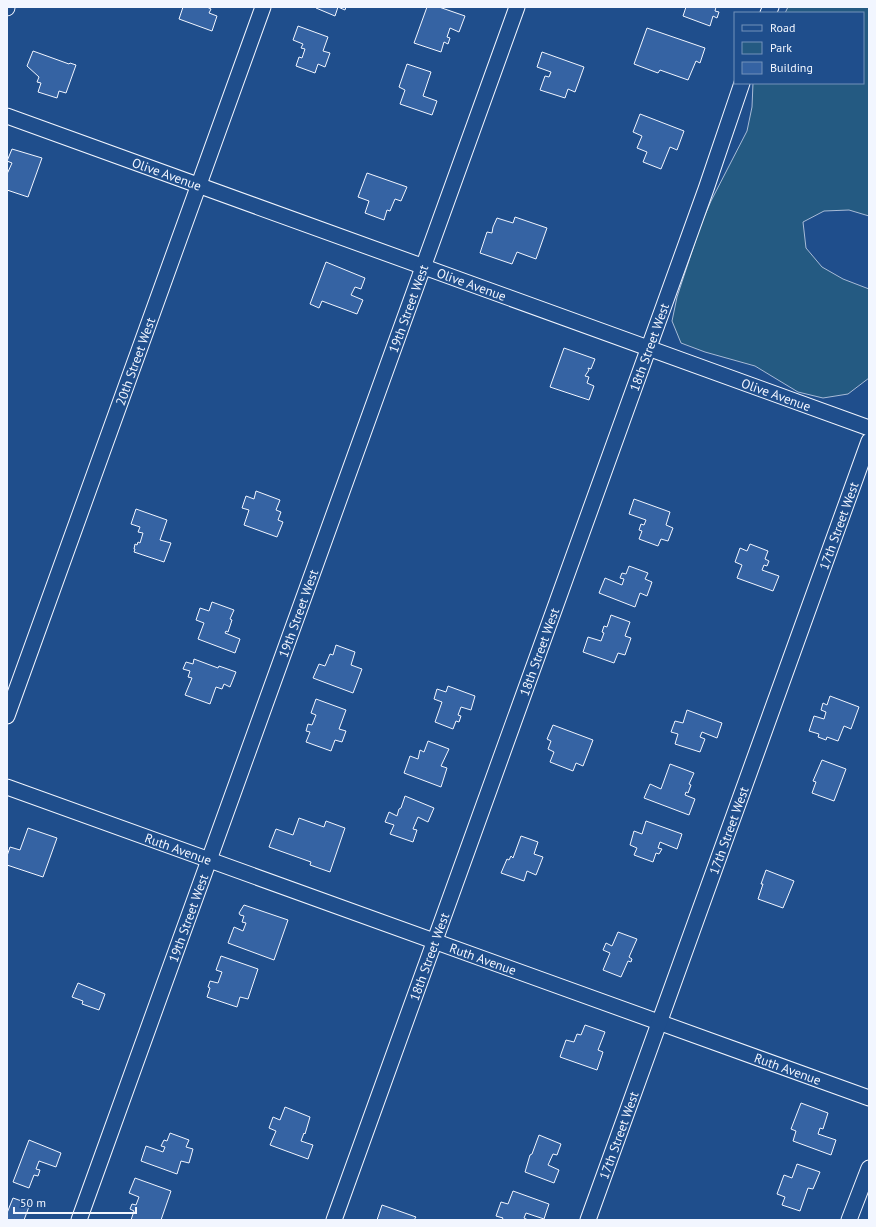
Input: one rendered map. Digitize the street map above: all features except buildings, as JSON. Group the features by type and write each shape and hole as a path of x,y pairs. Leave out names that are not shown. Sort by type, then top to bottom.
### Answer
{"street":[{"name":"20th Street West","path":"7,716 263,7"},
{"name":"19th Street West","path":"79,1220 517,7"},
{"name":"18th Street West","path":"334,1220 706,189 742,84"},
{"name":"Olive Avenue","path":"7,116 869,428"},
{"name":"17th Street West","path":"588,1220 869,441"},
{"name":"Ruth Avenue","path":"7,787 869,1098"},
{"path":"849,1220 869,1168"}],"green space":[{"path":"788,7 869,7 869,216 849,210 824,211 803,222 806,248 822,267 843,279 869,289 869,378 848,394 823,398 798,392 755,366 705,352 681,343 672,321 677,297 701,224 711,201 747,131 752,107 753,84 864,84 864,12 786,12"}]}
